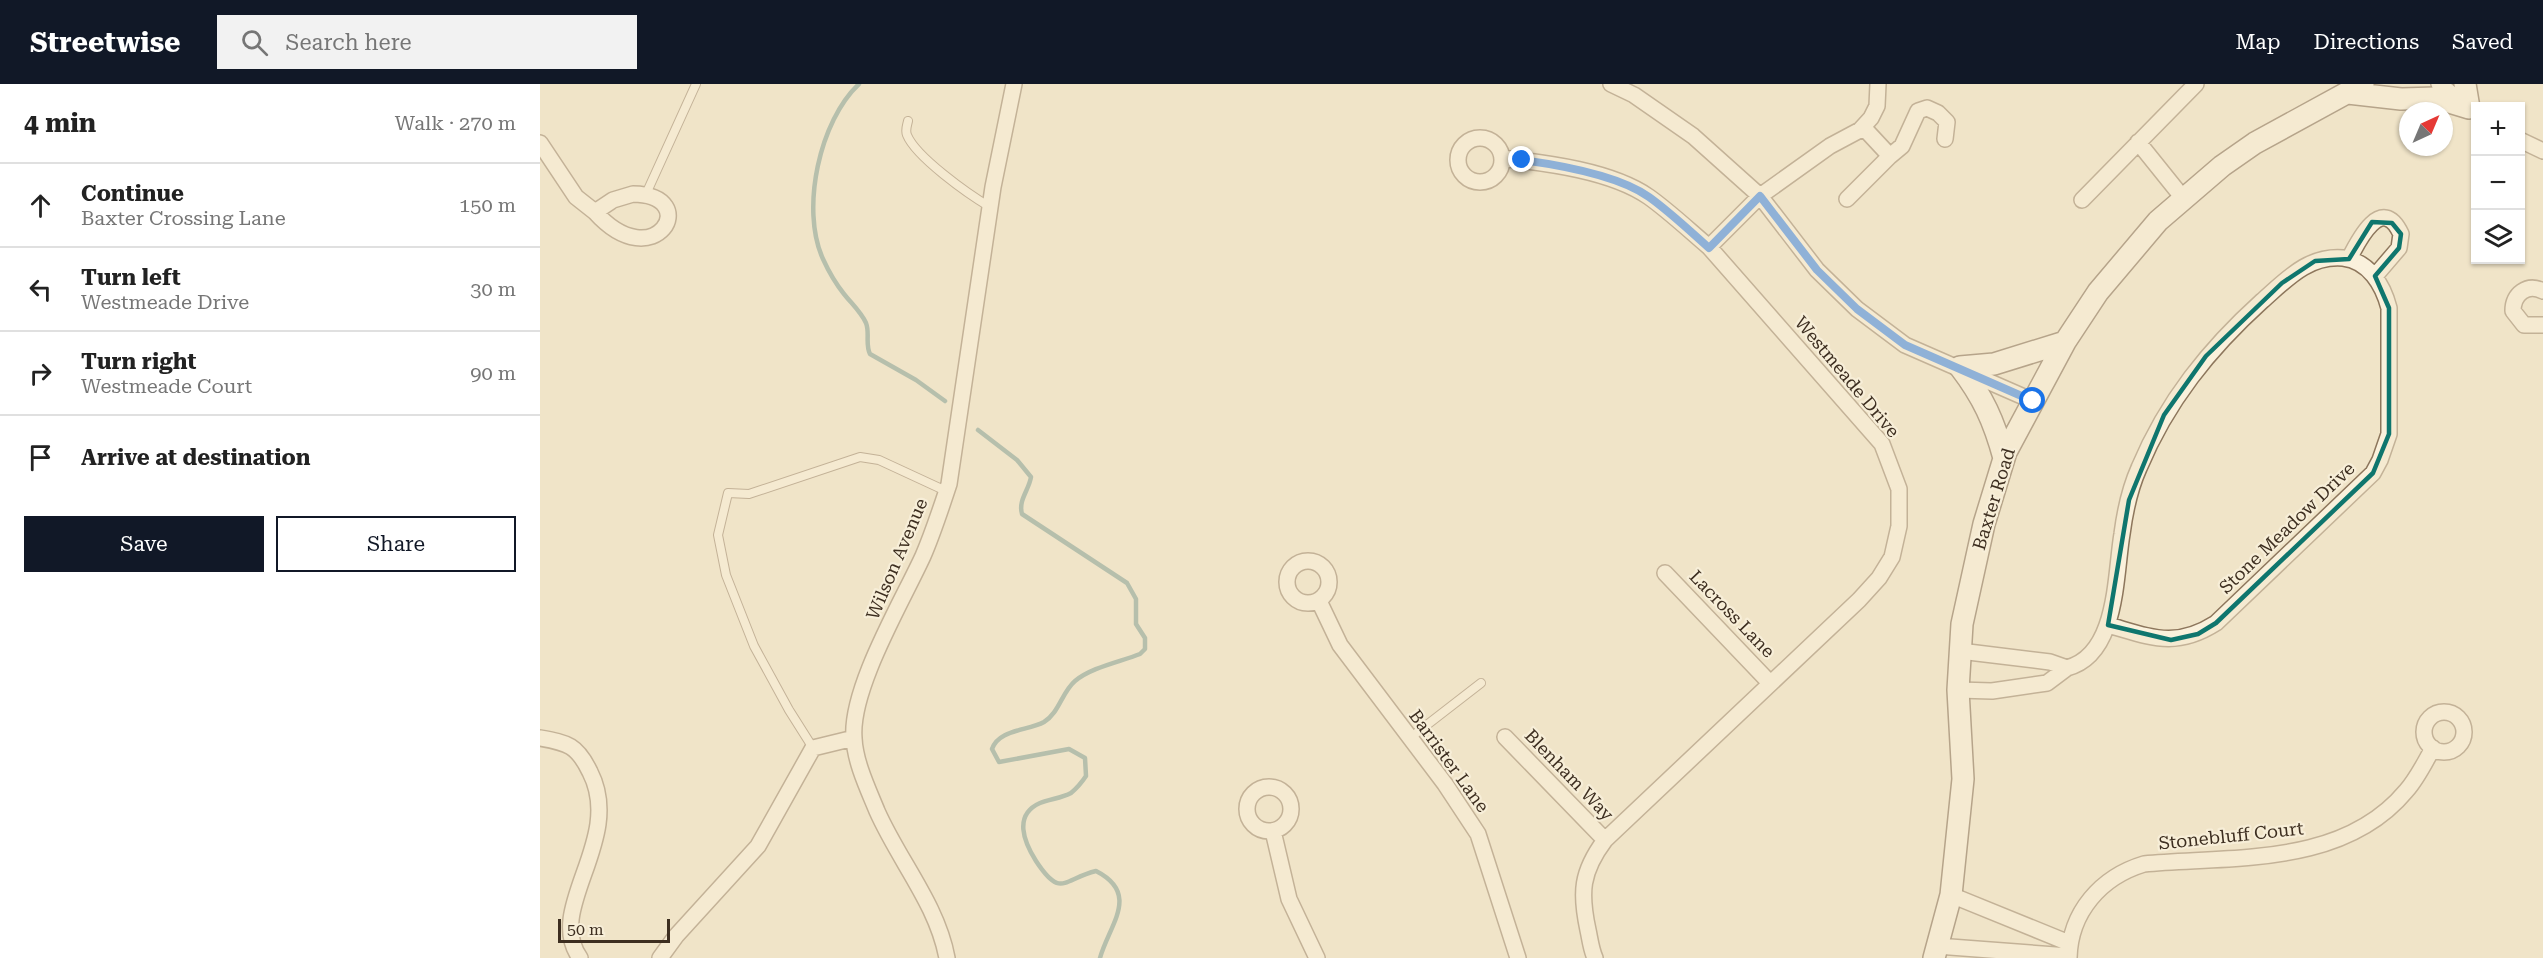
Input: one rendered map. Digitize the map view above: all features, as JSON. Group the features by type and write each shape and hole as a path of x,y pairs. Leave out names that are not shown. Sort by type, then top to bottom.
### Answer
{"main road":[{"path":"2465,84 2471,107"},
{"path":"2356,88 2401,99 2436,99 2471,111"},
{"name":"Baxter Road","path":"1935,952 1951,895 1963,779 1958,690 1962,624 1975,560 2004,458 2065,342 2098,292 2126,256 2183,198 2255,143 2356,88"},
{"path":"1960,367 1994,364 2065,342"},
{"path":"1960,367 1976,387 1994,419 2004,458"}],"street":[{"name":"Wilson Avenue","path":"947,958 944,941 924,896 877,811 854,738 856,713 870,669 922,556 946,491 990,207 1014,84"},
{"path":"1611,84 1634,95 1693,136 1760,196 1817,270 1857,309 1905,345 1960,367 2033,401"},
{"path":"1709,248 1760,196 1830,146 1863,127 1877,106 1878,84"},
{"path":"2082,200 2196,84"},
{"path":"2439,84 2471,110"},
{"path":"1847,200 1902,146 1918,111 1927,108 1938,113 1947,122 1945,139"},
{"path":"1863,127 1890,156"},
{"path":"2138,142 2183,198"},
{"path":"540,143 576,197 595,212 624,234 635,238 649,238 665,229 668,219 667,209 662,201 646,194 633,194 613,200 595,212"},
{"path":"2525,143 2543,152"},
{"name":"Westmeade Drive","path":"1502,158 1561,165 1633,188 1649,197 1709,248 1882,444 1899,489 1899,526 1892,556 1879,578 1859,600 1605,840 1590,860 1582,891 1582,908 1595,958"},
{"path":"1958,690 1992,691 2047,682 2067,668 2074,666 2097,647 2108,625 2128,500 2164,415 2183,385 2231,330 2298,270 2315,261 2334,258 2349,259 2364,266 2375,276 2399,248 2401,234 2392,223 2386,220 2372,222 2360,234 2349,259"},
{"name":"Stone Meadow Drive","path":"2108,625 2155,639 2171,640 2198,634 2222,618 2373,472 2389,434 2389,308 2385,293 2375,276"},
{"path":"2543,291 2535,288 2523,290 2515,299 2513,311 2524,325 2543,325"},
{"name":"Lacross Lane","path":"1665,573 1770,682"},
{"name":"Barrister Lane","path":"1319,601 1340,645 1478,834 1518,958"},
{"path":"1960,651 2050,662 2067,668"},
{"name":"Blenham Way","path":"1505,737 1605,840"},
{"path":"540,738 568,743 585,762 597,786 600,810 593,852 569,917 571,946 580,958"},
{"path":"660,958 676,936 758,846 813,748 854,738"},
{"name":"Stonebluff Court","path":"2069,952 2076,923 2086,903 2106,881 2123,870 2144,864 2304,851 2335,840 2383,812 2406,791 2433,748"},
{"path":"1273,831 1289,898 1317,958"},
{"path":"1951,895 2069,952"},
{"path":"1935,952 2069,952"}],"lane":[{"path":"646,194 696,84"},
{"path":"908,121 906,132 913,146 968,194 990,207"},
{"path":"813,748 754,646 726,575 718,535 728,493 749,494 860,457 879,460 946,491"},
{"path":"1410,738 1481,683"}],"highlighted area":[{"path":"2372,222 2392,223 2401,234 2399,248 2375,276 2389,308 2389,434 2380,460 2373,473 2216,623 2198,634 2171,640 2108,625 2129,500 2164,415 2206,356 2282,283 2315,261 2349,259"}],"waterway":[{"path":"859,84 845,100 824,142 814,191 813,216 816,239 832,277 866,323 870,354 916,380 945,401"},
{"path":"978,430 1017,460 1031,477 1021,504 1022,514 1127,583 1136,599 1136,624 1145,638 1145,649 1140,654 1098,668 1082,676 1067,691 1049,718 1037,725 1007,734 996,742 992,749 999,762 1069,749 1085,758 1086,776 1079,785 1071,793 1032,808 1026,814 1023,829 1032,854 1051,880 1063,883 1096,871 1109,880 1117,890 1118,911 1100,958"}],"route":[{"path":"1522,160 1561,165 1633,188 1649,197 1709,248 1760,196 1817,270 1857,309 1905,345 1954,364 2033,401"}]}
